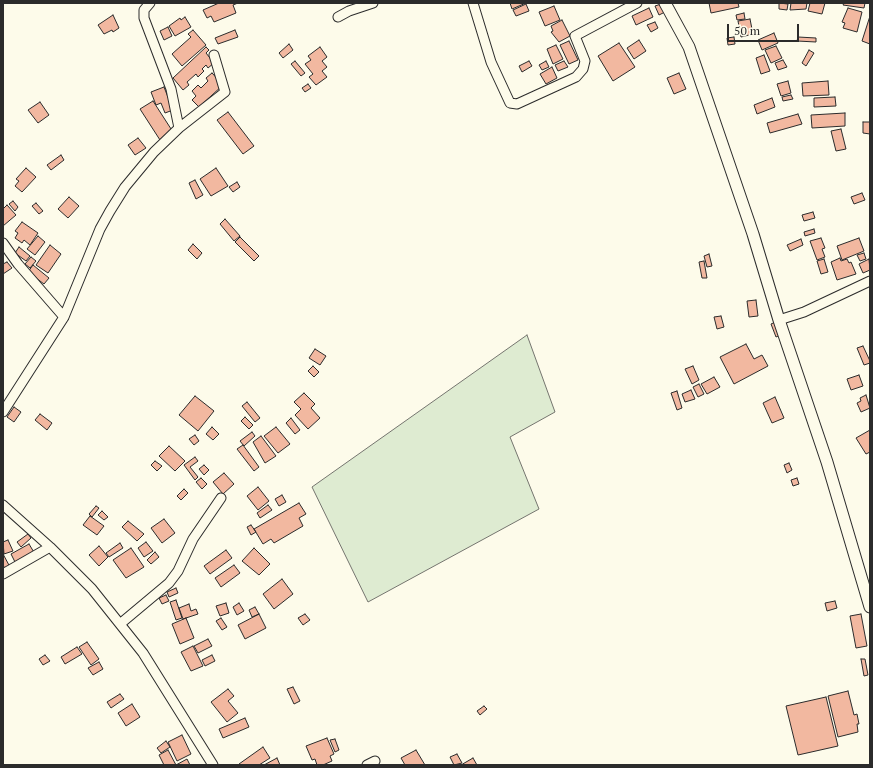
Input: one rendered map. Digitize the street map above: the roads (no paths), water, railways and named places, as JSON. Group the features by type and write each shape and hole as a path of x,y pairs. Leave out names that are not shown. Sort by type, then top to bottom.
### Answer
{"street":[{"path":"150,3 144,10 144,18 171,89 179,128"},
{"path":"338,17 349,11 373,3"},
{"path":"474,3 491,62 510,103 517,104 576,77 583,69 585,60 575,36 637,3"},
{"path":"666,3 689,47 753,234 779,320 827,462 870,607"},
{"path":"3,412 64,317 100,229 130,181 154,152 179,128 225,92 214,55"},
{"path":"3,243 18,264 64,317"},
{"path":"779,320 804,312 870,281"},
{"path":"120,624 169,583 178,571 193,539 221,498"},
{"path":"3,505 50,547 92,589 143,653 213,765"},
{"path":"3,574 50,547"}]}
